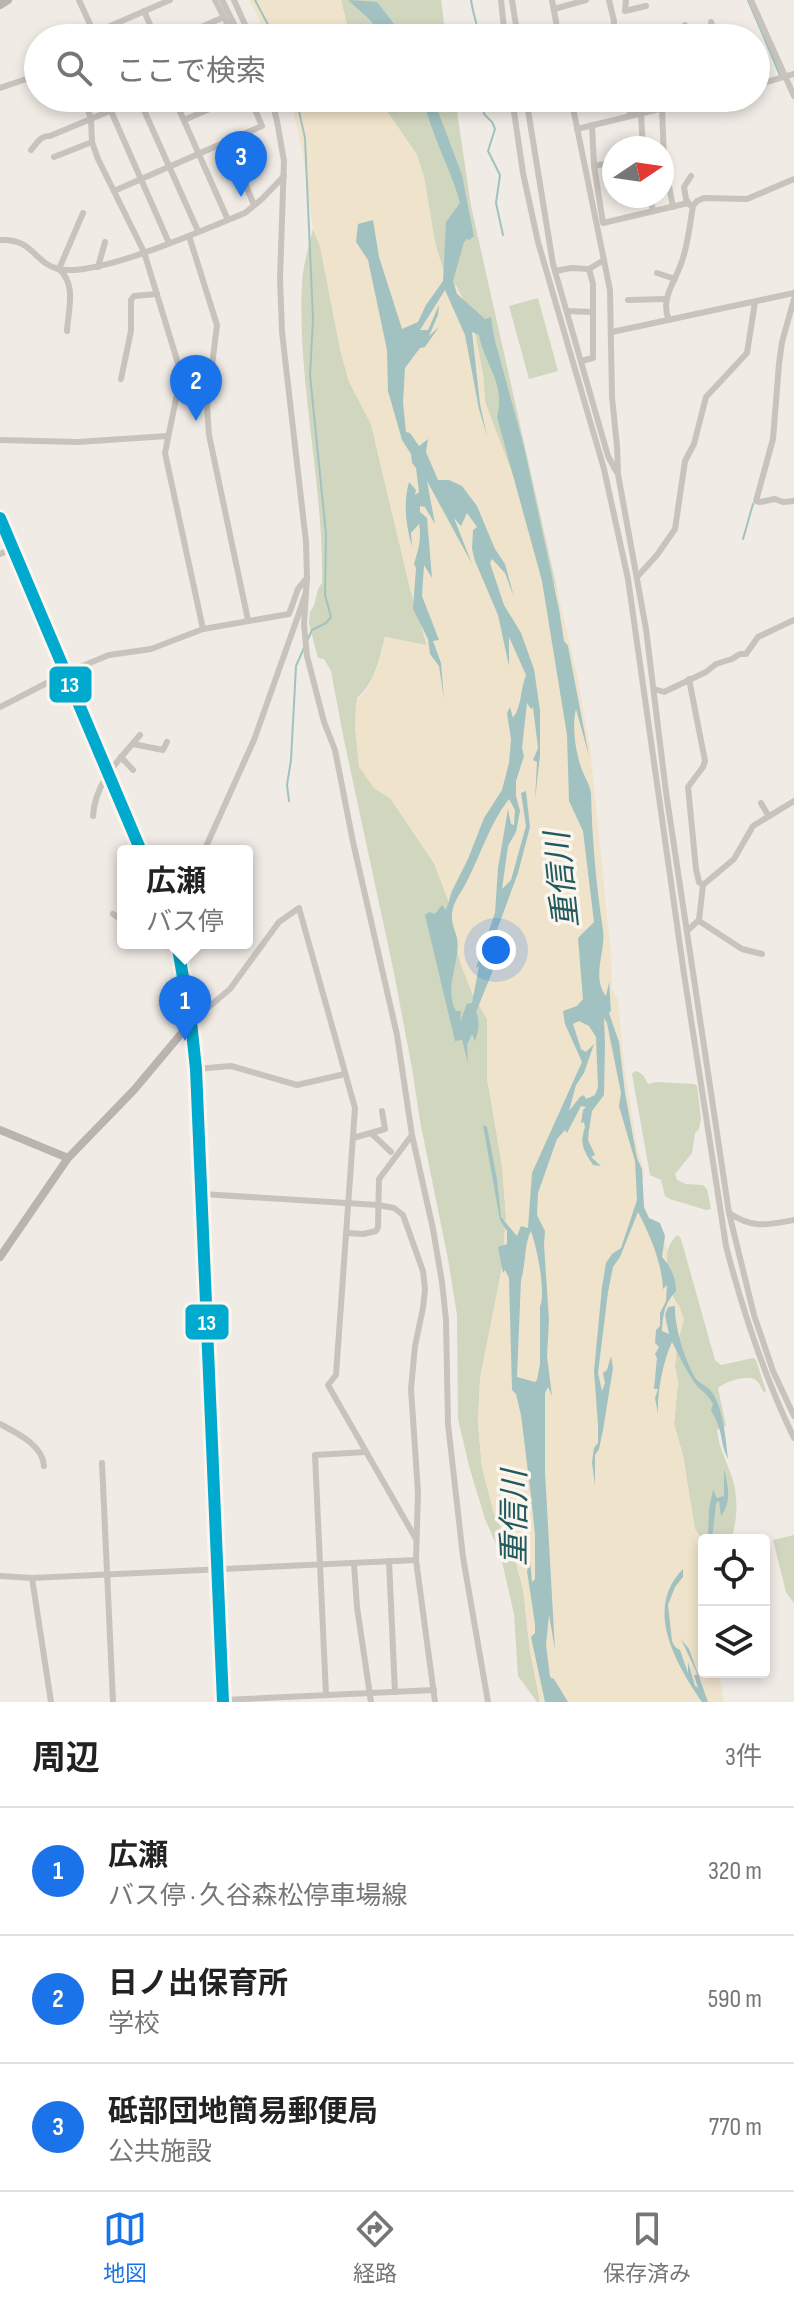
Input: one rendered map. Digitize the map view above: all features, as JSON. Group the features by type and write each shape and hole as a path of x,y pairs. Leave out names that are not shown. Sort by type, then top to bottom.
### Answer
{"main road":[{"path":"0,5 8,0"},
{"path":"0,518 138,845"},
{"path":"178,949 196,1069 223,1701"},
{"path":"0,1257 68,1158 134,1090 191,1022"},
{"path":"0,1130 68,1158"}],"street":[{"path":"79,0 88,24"},
{"path":"117,24 170,0"},
{"path":"215,0 227,24"},
{"path":"222,0 234,24"},
{"path":"234,0 245,24"},
{"path":"501,0 504,24"},
{"path":"512,0 516,24"},
{"path":"552,0 557,24"},
{"path":"554,9 586,0"},
{"path":"609,0 614,24"},
{"path":"626,0 625,11 646,6"},
{"path":"751,0 762,24"},
{"path":"144,11 150,24"},
{"path":"208,24 224,17"},
{"path":"770,43 794,96"},
{"path":"770,81 794,74"},
{"path":"0,88 24,80"},
{"path":"89,112 92,142 144,252 180,370 165,453 203,629"},
{"path":"31,150 46,136 108,112"},
{"path":"111,112 169,243"},
{"path":"146,112 198,231"},
{"path":"180,112 228,220"},
{"path":"184,120 203,112"},
{"path":"114,191 262,126 256,112"},
{"path":"274,112 282,144 284,176 280,278 282,332 306,542 304,624 307,656 324,722 335,750 397,1035 412,1135 433,1229 446,1320 448,1424 463,1557 488,1702"},
{"path":"514,112 538,242 613,505 633,607 726,1246 746,1318 794,1438"},
{"path":"528,112 555,271 608,456 618,474 613,505"},
{"path":"574,112 611,300 612,397 618,474 654,689 666,792 729,1213 763,1344 794,1416"},
{"path":"630,112 630,116"},
{"path":"577,129 648,112"},
{"path":"662,112 663,136"},
{"path":"641,114 642,136"},
{"path":"592,125 594,166 603,223 668,208"},
{"path":"54,157 92,142"},
{"path":"228,142 254,205"},
{"path":"594,166 602,164"},
{"path":"59,269 105,267 245,213 284,176"},
{"path":"669,320 665,312 666,299 683,260 691,205 684,187 691,176"},
{"path":"674,207 691,205 704,198 747,199 794,179"},
{"path":"59,269 83,213"},
{"path":"189,236 217,325 207,406 209,435 248,620"},
{"path":"0,240 11,239 25,244 65,275 70,288 67,331"},
{"path":"98,267 105,242"},
{"path":"555,271 589,269 604,260"},
{"path":"581,361 593,358 593,284 589,269"},
{"path":"657,273 675,279"},
{"path":"121,379 131,331 131,300 134,296 157,294"},
{"path":"612,332 794,296 782,342 773,439 756,501 794,501"},
{"path":"628,300 666,299"},
{"path":"637,577 675,529 685,461 692,450 706,397 747,353 755,302"},
{"path":"567,311 593,312"},
{"path":"0,440 78,442 167,436"},
{"path":"0,554 13,548"},
{"path":"0,707 109,655 151,649 203,629 289,614 298,589 307,578"},
{"path":"207,845 254,740 306,592"},
{"path":"654,689 664,692 716,664 746,654 758,637 794,620"},
{"path":"689,679 705,761 688,787 696,869 699,882 703,885"},
{"path":"93,816 107,773 140,735"},
{"path":"133,744 163,750 167,742"},
{"path":"121,757 133,770"},
{"path":"687,931 699,921 703,885 734,859 753,826 794,801"},
{"path":"761,803 768,815"},
{"path":"191,1022 230,989 279,922 299,908 355,1108 336,1375 328,1385 416,1539"},
{"path":"113,914 117,917"},
{"path":"699,921 742,949 762,954"},
{"path":"196,1069 231,1066 297,1085 345,1074"},
{"path":"353,1138 385,1129 382,1111"},
{"path":"371,1133 391,1152"},
{"path":"347,1233 376,1231 379,1179 412,1135"},
{"path":"202,1194 378,1205 394,1208 403,1215 423,1271 425,1289 411,1389 418,1493 416,1560 435,1702"},
{"path":"729,1213 753,1225 794,1220"},
{"path":"0,1424 37,1449 44,1457 44,1466"},
{"path":"326,1695 315,1455 366,1452"},
{"path":"102,1463 113,1702"},
{"path":"0,1576 32,1578 416,1560"},
{"path":"389,1561 395,1692"},
{"path":"354,1564 371,1702"},
{"path":"32,1578 51,1702"},
{"path":"223,1701 434,1690"}],"green space":[{"path":"341,0 441,0 444,24 347,24"},
{"path":"388,112 457,112 471,206 558,594 485,402 483,374 435,243 424,177 417,155"},
{"path":"313,229 320,246 341,353 349,381 371,424 427,646 385,637 372,678 357,698 374,788 390,798 434,863 448,900 461,965 487,1019 487,1078 502,1165 506,1216 502,1267 480,1379 478,1424 482,1467 494,1513 513,1552 523,1589 540,1702 518,1676 514,1614 500,1553 485,1519 458,1419 457,1315 448,1259 393,968 331,671 324,659 318,658 309,624 310,612 322,583 322,546 302,321 303,276"},
{"path":"538,298 558,371 529,379 509,306"},
{"path":"635,1071 642,1074 648,1084 697,1086 701,1119 699,1129 695,1133 692,1153 675,1174 677,1180 686,1184 703,1185 707,1189 711,1209 670,1199 665,1196 661,1180 650,1175 632,1074"},
{"path":"678,1235 681,1239 715,1360 721,1365 753,1358 766,1391 764,1393 757,1381 749,1378 731,1381 718,1388 726,1426 717,1430 718,1437 736,1499 732,1534 698,1534 695,1530 683,1456 674,1424 680,1307 671,1291 666,1270 672,1241"},
{"path":"794,1535 794,1603 786,1592 773,1540"}],"sand":[{"path":"249,0 341,0 347,24 261,24"},
{"path":"293,112 388,112 417,155 424,177 435,243 446,279 457,286 473,321 485,402 558,594 577,674 590,748 612,989 618,1000 625,1073 644,1170 641,1210 657,1227 667,1248 672,1298 680,1307 684,1320 677,1345 675,1367 678,1382 674,1424 698,1534 698,1678 719,1678 724,1702 540,1702 523,1589 513,1552 494,1513 482,1467 478,1424 480,1379 502,1267 506,1216 502,1165 487,1078 487,1019 461,965 448,900 434,863 390,798 374,788 359,767 356,702 367,690 386,637 427,645 410,588 371,424 349,382 341,353 320,246 313,229 303,154"}],"water":[{"path":"348,0 377,2 394,24 373,24"},
{"path":"426,112 438,112 462,175 474,237 464,242 453,281 457,294 485,319 491,317 524,447 564,641 568,646 589,756 576,709 574,729 577,751 591,793 603,930 600,981 606,996 609,982 609,1013 619,1042 625,1093 637,1158 642,1169 644,1207 649,1218 660,1223 665,1236 662,1257 676,1286 665,1310 662,1331 669,1334 665,1315 668,1307 675,1306 678,1333 688,1363 696,1379 711,1391 718,1405 728,1459 711,1411 713,1404 692,1379 672,1342 661,1377 658,1414 655,1398 658,1389 654,1389 655,1354 659,1347 655,1343 667,1285 663,1289 655,1249 638,1212 613,1267 608,1292 598,1373 602,1391 605,1383 603,1373 611,1356 613,1368 603,1430 595,1455 595,1486 592,1462 598,1443 598,1425 594,1371 602,1287 606,1263 621,1248 637,1200 635,1161 619,1106 621,1093 604,1018 604,1095 592,1111 588,1140 595,1155 591,1157 601,1166 593,1165 583,1147 585,1128 584,1122 581,1123 586,1107 581,1106 567,1133 565,1130 557,1139 538,1193 537,1215 545,1231 549,1320 547,1356 552,1396 548,1387 545,1393 545,1472 555,1650 549,1615 546,1645 550,1677 568,1702 545,1702 531,1637 535,1633 535,1624 527,1571 530,1560 532,1582 535,1579 535,1535 521,1415 516,1394 512,1390 509,1278 505,1270 503,1273 498,1247 507,1244 507,1231 500,1220 483,1125 487,1127 501,1217 517,1236 521,1226 528,1228 532,1173 582,1062 565,1024 563,1011 577,1006 583,999 578,938 594,922 583,831 569,801 567,735 542,581 497,417 497,384 479,335 472,332 487,436 479,409 465,335 445,290 420,330 428,330 439,305 429,336 439,327 405,368 403,402 406,432 419,446 428,439 426,452 438,480 449,480 462,486 477,506 495,549 505,564 514,597 505,573 492,559 490,563 504,605 521,633 534,669 540,710 540,755 535,800 537,762 533,760 538,748 533,707 531,709 527,703 522,748 524,756 516,781 520,811 516,832 508,846 502,889 511,880 526,826 521,793 526,791 530,827 518,873 494,938 490,965 493,970 476,1012 478,1030 475,1041 472,1034 467,1045 468,1063 462,1040 455,1041 425,915 429,912 435,914 442,905 446,910 484,818 502,790 511,739 507,713 510,707 513,718 516,713 526,675 509,637 509,666 498,615 472,549 473,530 477,527 467,513 461,526 454,518 472,564 427,481 435,524 425,507 420,506 420,512 427,518 432,578 424,565 422,596 439,640 433,641 441,663 444,699 439,666 430,654 428,639 413,609 414,564 420,529 419,524 411,533 412,547 406,506 409,482 416,490 415,495 419,492 416,468 402,440 388,391 387,350 368,260 356,242 358,224 373,220 379,257 402,329 418,322 443,281 446,222 460,203","holes":["509,799 515,810 514,825 511,824 508,809 498,868 495,913 476,968 479,966 472,1003 467,1004 460,1022 461,1011 456,1011 451,994 458,947 452,920 453,909 491,828","579,1021 589,1026 596,1037 598,1087 595,1095 586,1099 584,1095 580,1097 569,1111 576,1085 584,1073 594,1044 586,1052 581,1049 573,1024","531,1231 542,1291 540,1364 535,1382 517,1377 521,1280"]},
{"path":"724,1469 728,1487 727,1505 721,1516 719,1501 716,1503 713,1534 708,1534 713,1490 717,1498 724,1496"},
{"path":"683,1569 683,1577 668,1605 672,1641 680,1650 688,1673 688,1662 698,1688 694,1675 697,1675 696,1671 681,1639 689,1649 708,1702 702,1702 692,1687 668,1637 666,1601 671,1585"}],"waterway":[{"path":"255,0 268,24"},
{"path":"471,0 477,24"},
{"path":"748,0 758,24"},
{"path":"770,52 780,75"},
{"path":"299,112 305,138 313,319 310,375 326,534 325,595 331,617 312,630 308,639"},
{"path":"484,112 495,129 488,151 500,175 496,203 503,235"},
{"path":"743,539 753,504"},
{"path":"289,801 287,785 296,666 304,648"}],"transit line":[{"name":"13","path":"0,518 138,845"},
{"name":"13","path":"178,949 196,1069 223,1702"}],"place":[{"name":"砥部団地簡易郵便局","path":"241,197"},
{"name":"日ノ出保育所","path":"196,421"},
{"name":"広瀬","path":"185,1041"}],"water label":[{"name":"重信川","path":"563,880"},
{"name":"重信川","path":"515,1518"}]}
